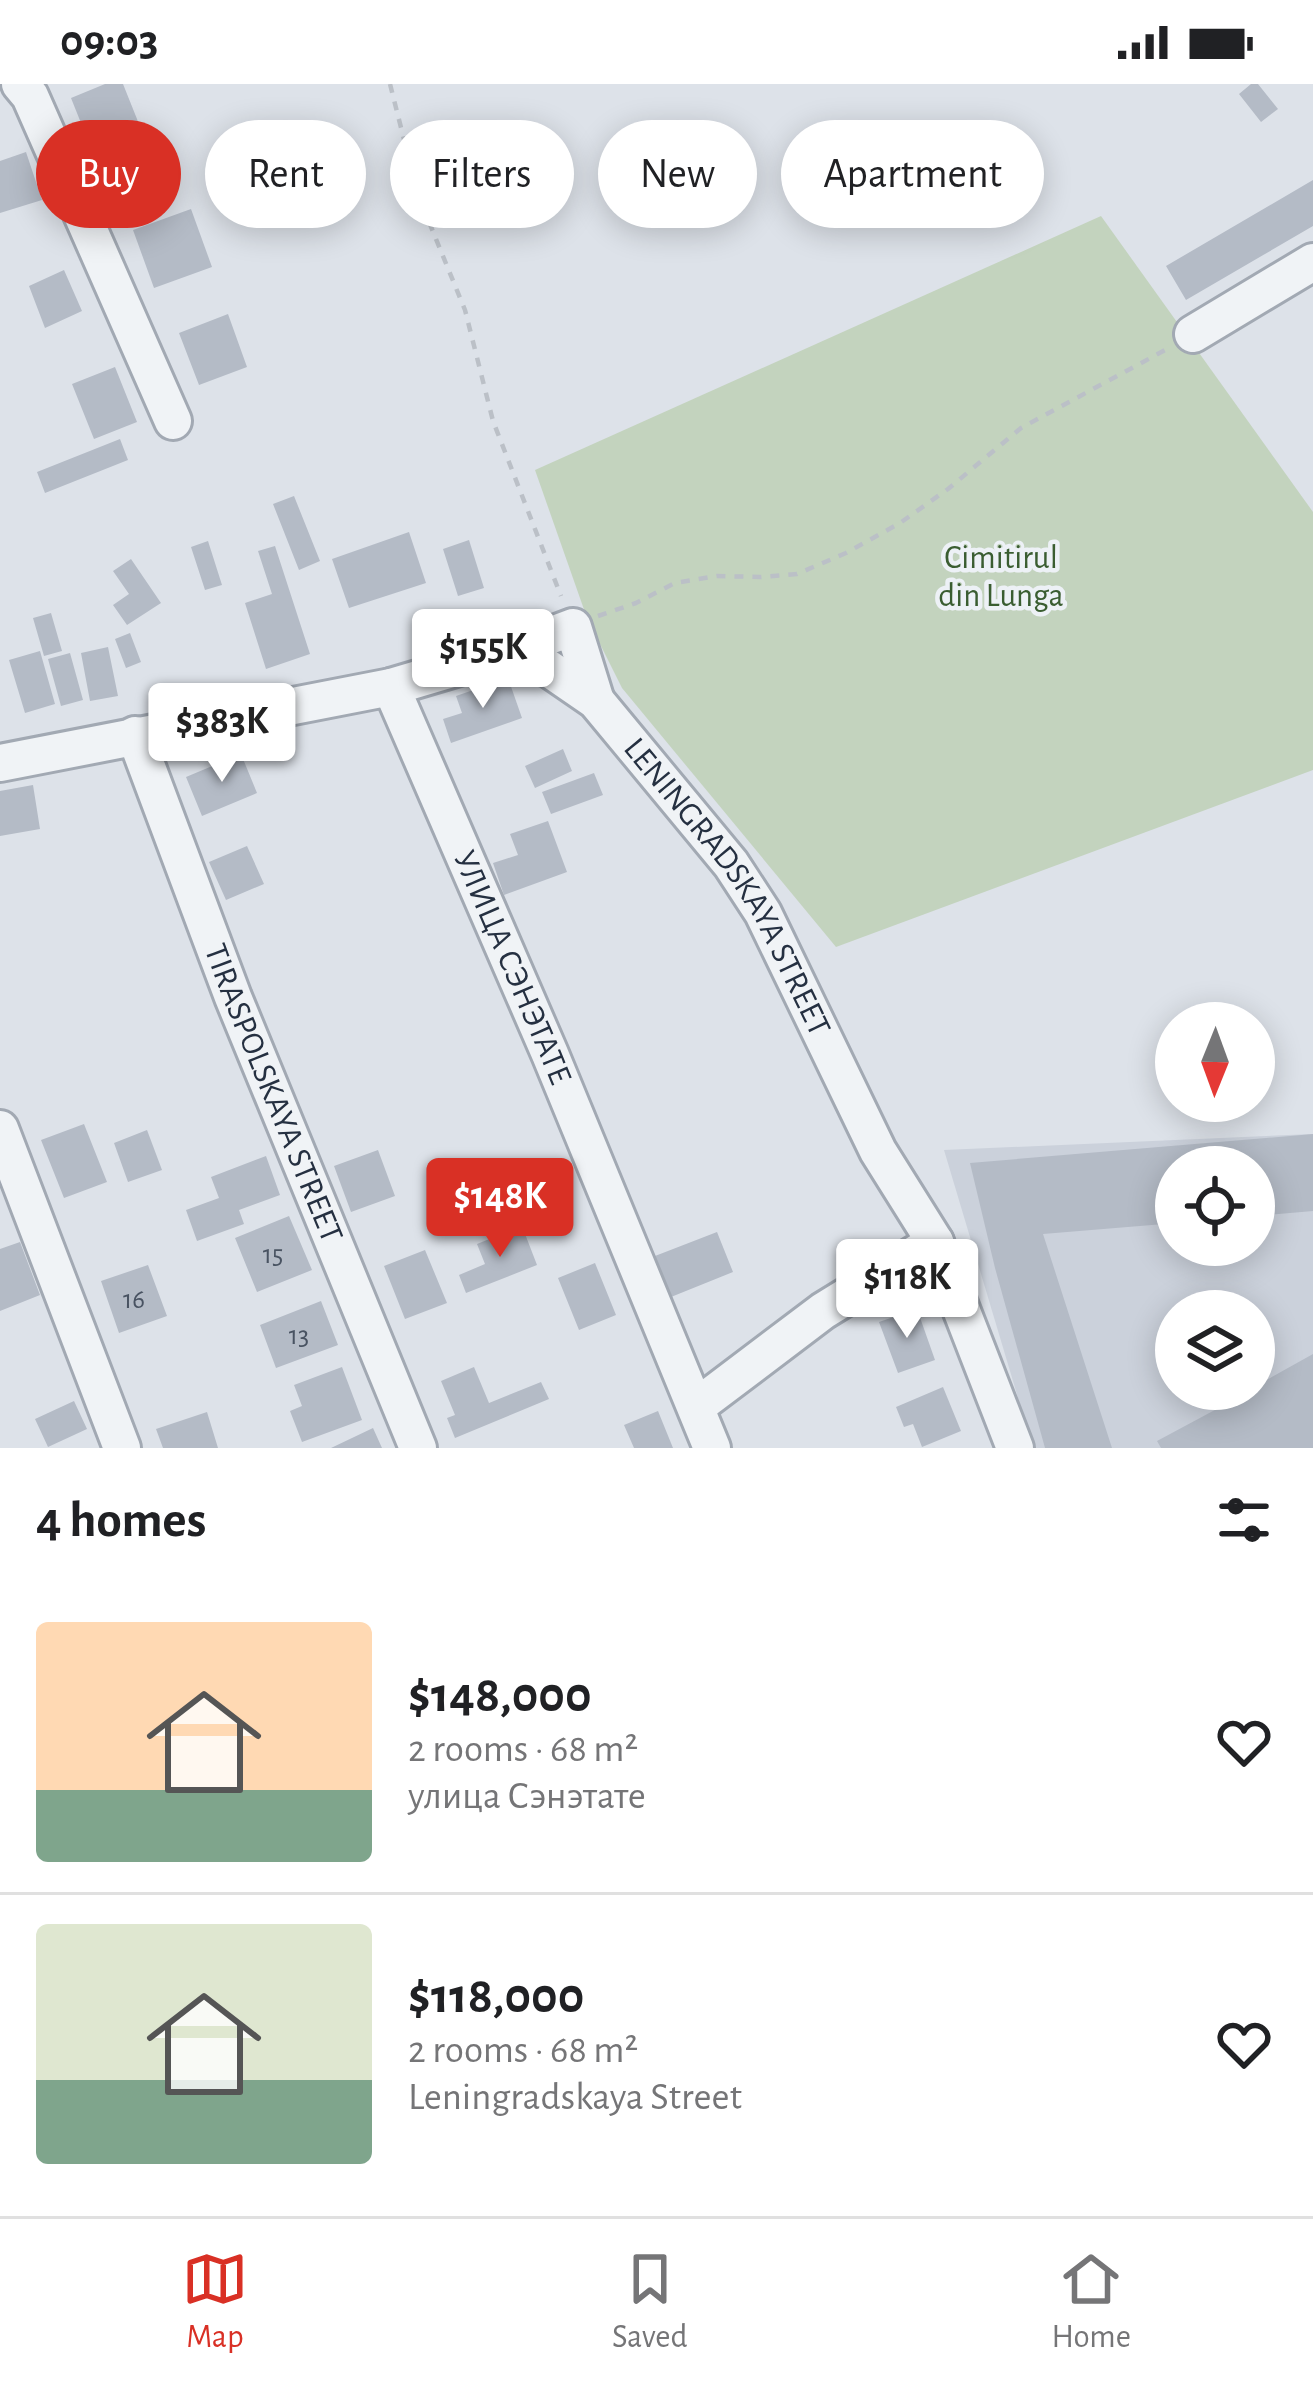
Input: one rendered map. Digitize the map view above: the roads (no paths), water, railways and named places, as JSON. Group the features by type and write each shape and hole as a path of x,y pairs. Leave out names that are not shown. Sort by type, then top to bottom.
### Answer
{"street":[{"path":"20,84 30,96 173,421"},
{"path":"1193,334 1313,262"},
{"path":"0,763 391,687 573,627 596,701"},
{"name":"LENINGRADSKAYA STREET","path":"499,655 548,668 596,701 731,864 763,913 878,1151 935,1242 1015,1448"},
{"name":"УЛИЦА СЭНЭТАТЕ","path":"391,687 550,1054 712,1448"},
{"name":"TIRASPOLSKAYA STREET","path":"134,735 232,997 418,1448"},
{"path":"0,1129 122,1448"},
{"path":"696,1407 823,1311 935,1242"}],"park label":[{"name":"Cimitirul din Lunga","path":"1001,577"}]}
